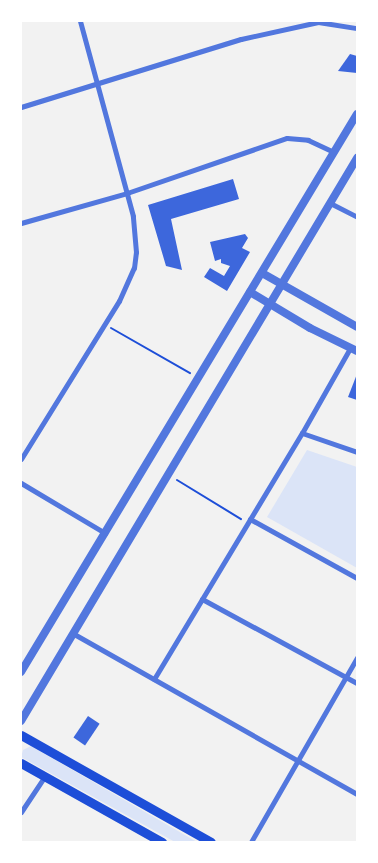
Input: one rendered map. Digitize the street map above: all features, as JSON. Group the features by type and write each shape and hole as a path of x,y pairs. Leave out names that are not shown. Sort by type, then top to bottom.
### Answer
{"main road":[{"path":"21,735 210,842"},
{"path":"21,762 162,842"}],"street":[{"path":"21,459 104,324 134,268 136,236 127,194 80,21"},
{"path":"21,107 241,39 318,22 357,28"},
{"path":"21,672 357,114"},
{"path":"21,223 127,194 288,138 308,140 334,152"},
{"path":"21,720 357,158"},
{"path":"330,203 357,217"},
{"path":"262,273 281,286 357,327"},
{"path":"154,679 353,349 270,305 250,292"},
{"path":"302,433 357,452"},
{"path":"21,483 105,533"},
{"path":"249,521 357,578"},
{"path":"202,599 357,683"},
{"path":"74,634 357,794"},
{"path":"251,842 357,658"},
{"path":"21,812 45,776"}],"path":[{"path":"104,324 198,378"},
{"path":"168,475 249,521"}],"shaded area":[{"path":"307,450 357,467 357,568 267,517"},
{"path":"31,746 197,842 175,842 21,757 23,750"}],"building":[{"path":"350,54 357,56 357,73 338,71"},
{"path":"233,179 239,199 171,219 182,270 166,266 148,205"},
{"path":"245,234 248,238 242,248 250,252 227,291 204,277 210,268 224,276 230,266 221,263 221,259 215,261 210,242"},
{"path":"357,374 357,400 348,397"},
{"path":"88,716 100,724 85,745 73,738"}]}
